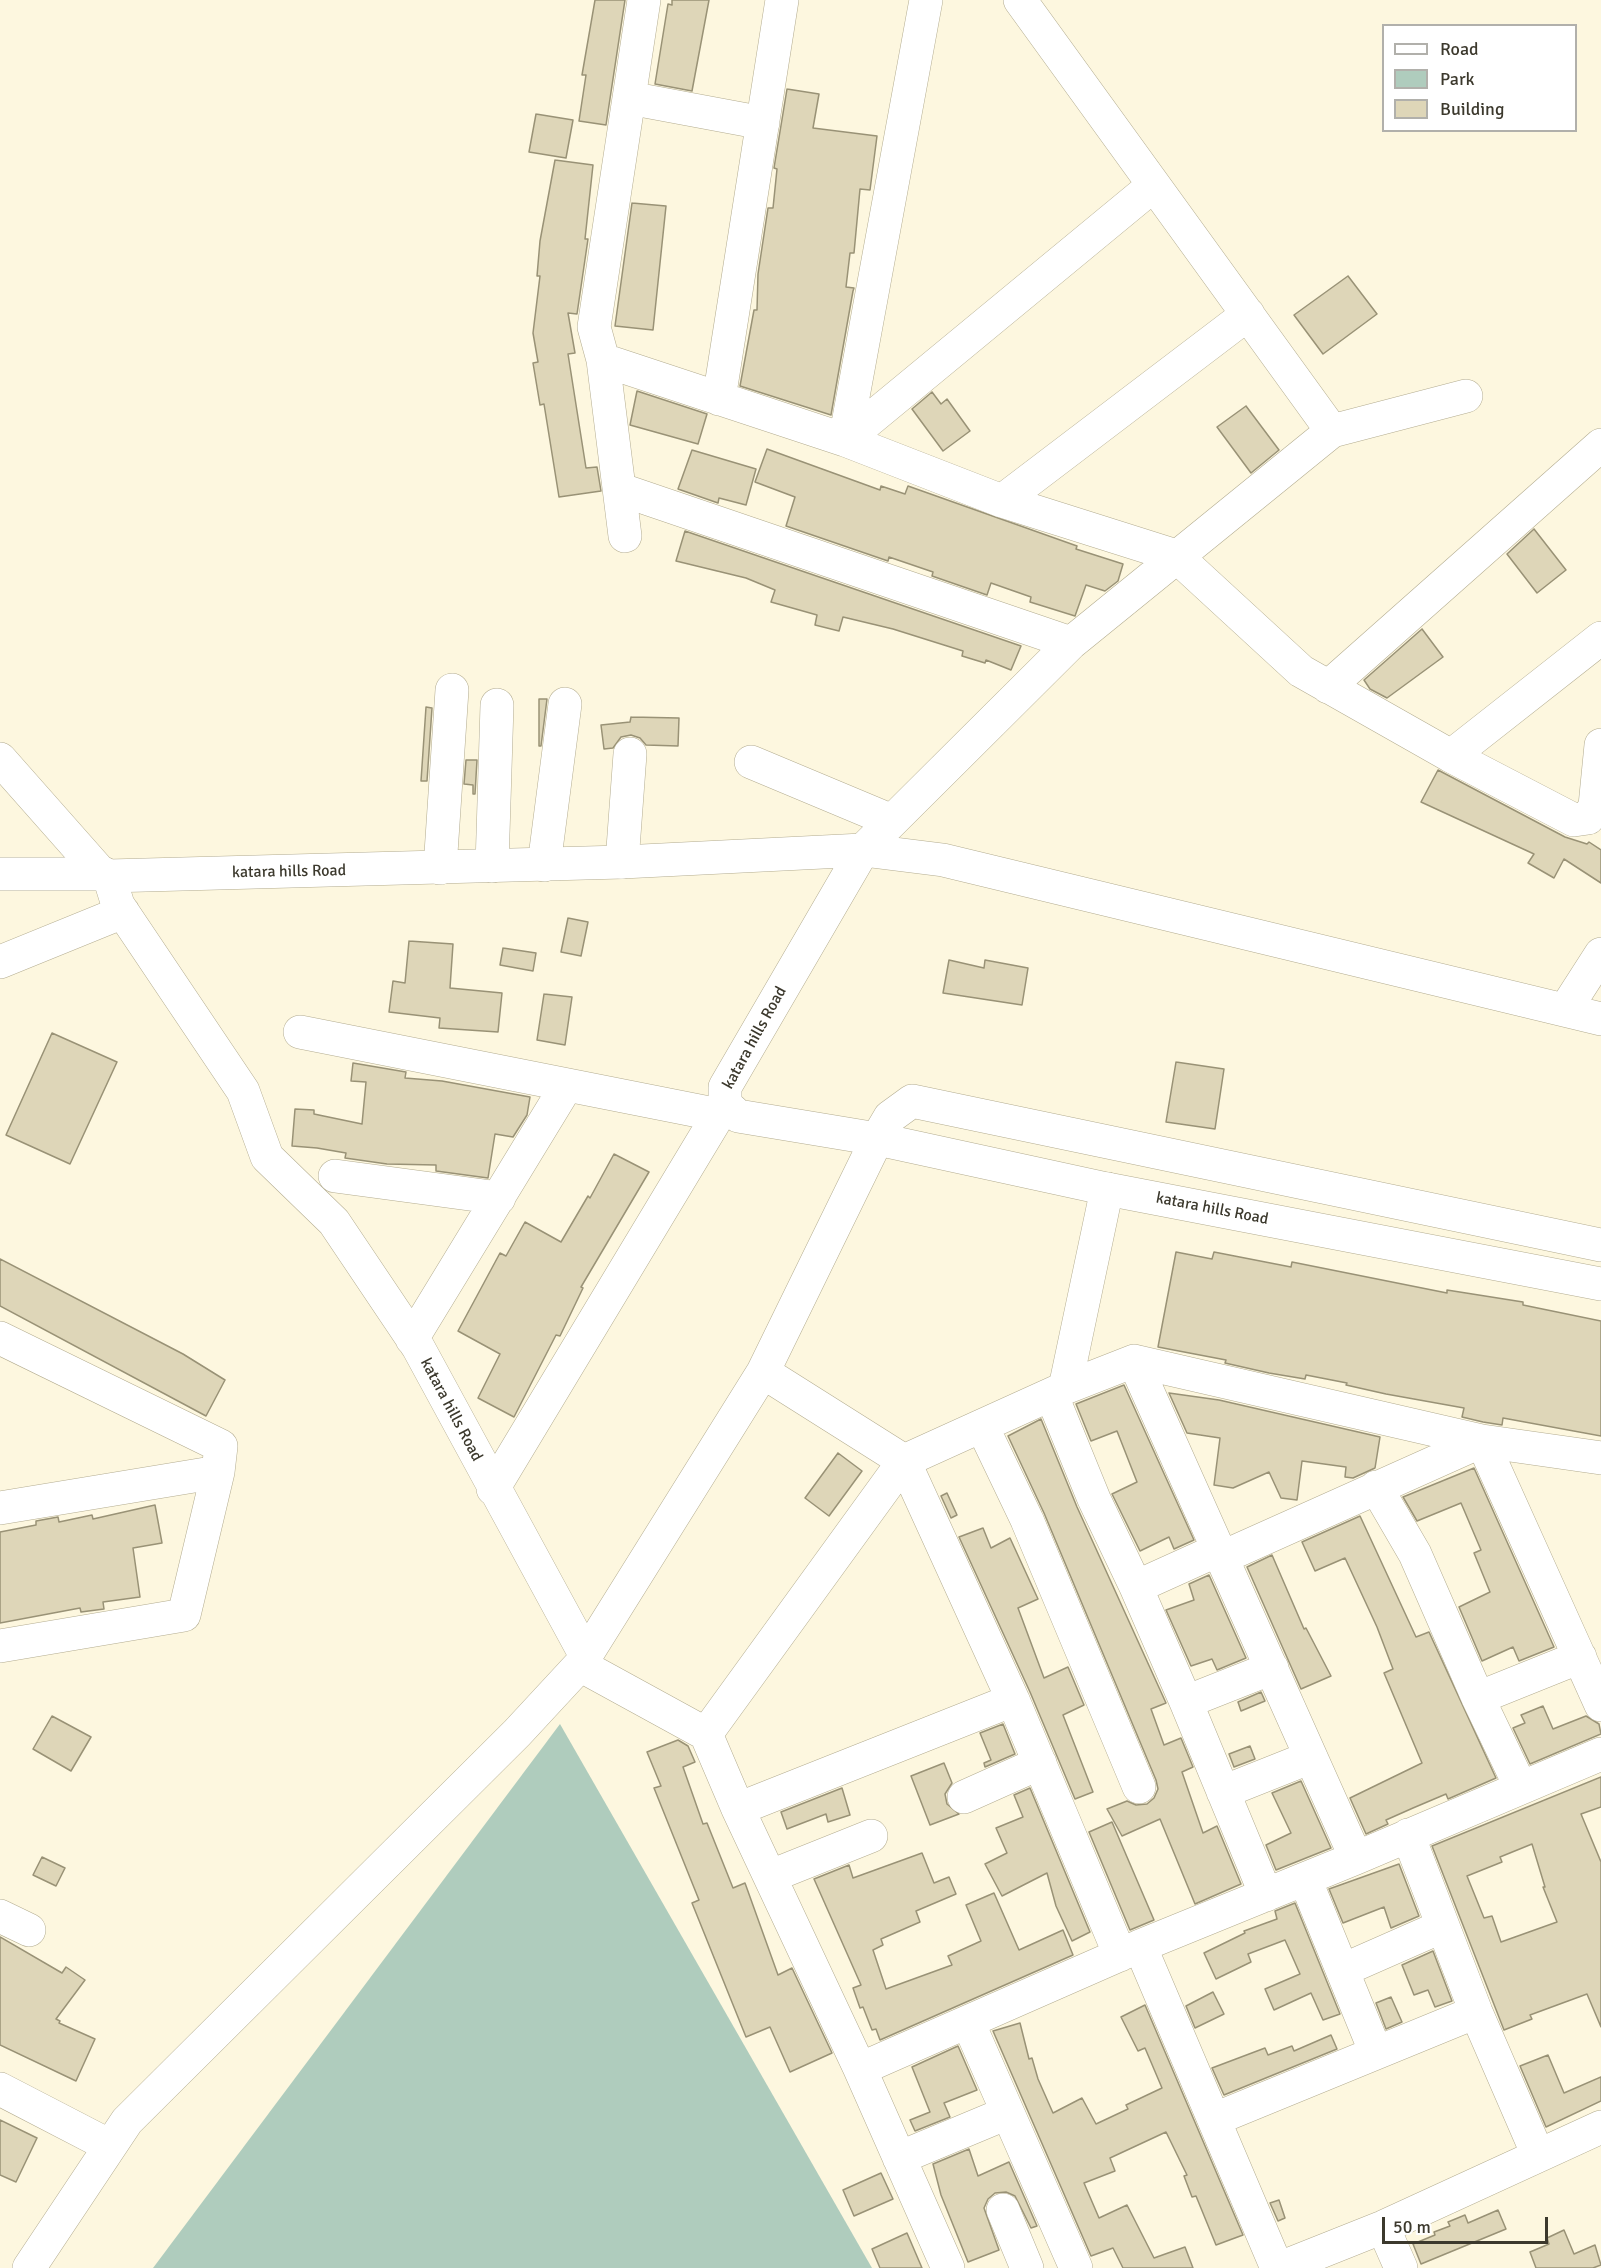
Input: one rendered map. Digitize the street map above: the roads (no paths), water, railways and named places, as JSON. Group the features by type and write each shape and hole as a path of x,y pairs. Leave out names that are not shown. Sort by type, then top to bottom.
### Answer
{"street":[{"path":"625,536 603,360 594,327 644,0"},
{"path":"719,399 782,0"},
{"path":"845,440 926,0"},
{"path":"1020,0 1332,431"},
{"path":"629,98 763,123"},
{"path":"845,440 1154,185"},
{"path":"1002,501 1248,314"},
{"path":"603,360 845,440 1002,501 1176,556 1300,671 1451,756 1574,820 1588,818 1595,806 1601,745"},
{"path":"863,850 1071,643 1332,431 1466,396"},
{"path":"1328,687 1601,445"},
{"path":"619,489 1071,643"},
{"path":"1451,756 1601,638"},
{"path":"440,868 452,690"},
{"path":"544,865 565,704"},
{"path":"492,866 497,705"},
{"path":"622,862 630,754"},
{"name":"katara hills Road","path":"0,759 113,892 243,1091 267,1157 334,1222 412,1339 583,1660"},
{"path":"752,762 892,821"},
{"path":"863,850 943,860 1601,1019"},
{"name":"katara hills Road","path":"113,892 440,868 863,850"},
{"name":"katara hills Road","path":"863,850 725,1087 722,1109 738,1116 877,1139 1107,1189 1601,1284"},
{"path":"0,874 113,892"},
{"path":"0,962 30,952 113,892"},
{"path":"1565,1010 1601,954"},
{"path":"300,1032 567,1085 722,1109 493,1489"},
{"path":"412,1339 567,1085"},
{"path":"29,2268 127,2121 517,1733 583,1660 763,1372 877,1139 891,1117 912,1101 1601,1245"},
{"path":"335,1176 499,1198"},
{"path":"1107,1189 1058,1392 1094,1499 1186,1701 1266,1895"},
{"path":"0,1338 221,1446 218,1472 183,1615 0,1646"},
{"path":"1134,1361 1356,1858"},
{"path":"706,1734 904,1461 1058,1392 1134,1361 1482,1441 1601,1458"},
{"path":"763,1372 904,1461 1040,1763 1215,2119 1278,2268 1383,2227 1601,2127"},
{"path":"982,1426 1028,1520 1139,1787"},
{"path":"1136,1587 1482,1441"},
{"path":"1482,1441 1601,1705"},
{"path":"0,1508 218,1472"},
{"path":"1376,1487 1415,1554 1478,1698 1521,1788"},
{"path":"1478,1698 1580,1657"},
{"path":"583,1660 706,1734 738,1809 860,2069 948,2268"},
{"path":"1186,1701 1272,1668"},
{"path":"738,1809 1013,1700"},
{"path":"860,2069 1130,1950 1356,1858 1601,1754"},
{"path":"1223,1792 1311,1757"},
{"path":"964,1797 1040,1763"},
{"path":"1408,1835 1476,2012 1538,2155"},
{"path":"771,1876 871,1836"},
{"path":"1305,1879 1377,2053"},
{"path":"0,1916 29,1930"},
{"path":"1343,1970 1443,1926"},
{"path":"1215,2119 1476,2012"},
{"path":"968,2022 1076,2268"},
{"path":"0,2090 110,2145"},
{"path":"899,2158 1006,2112"},
{"path":"1003,2210 1022,2266"},
{"path":"1383,2227 1401,2268"}]}
